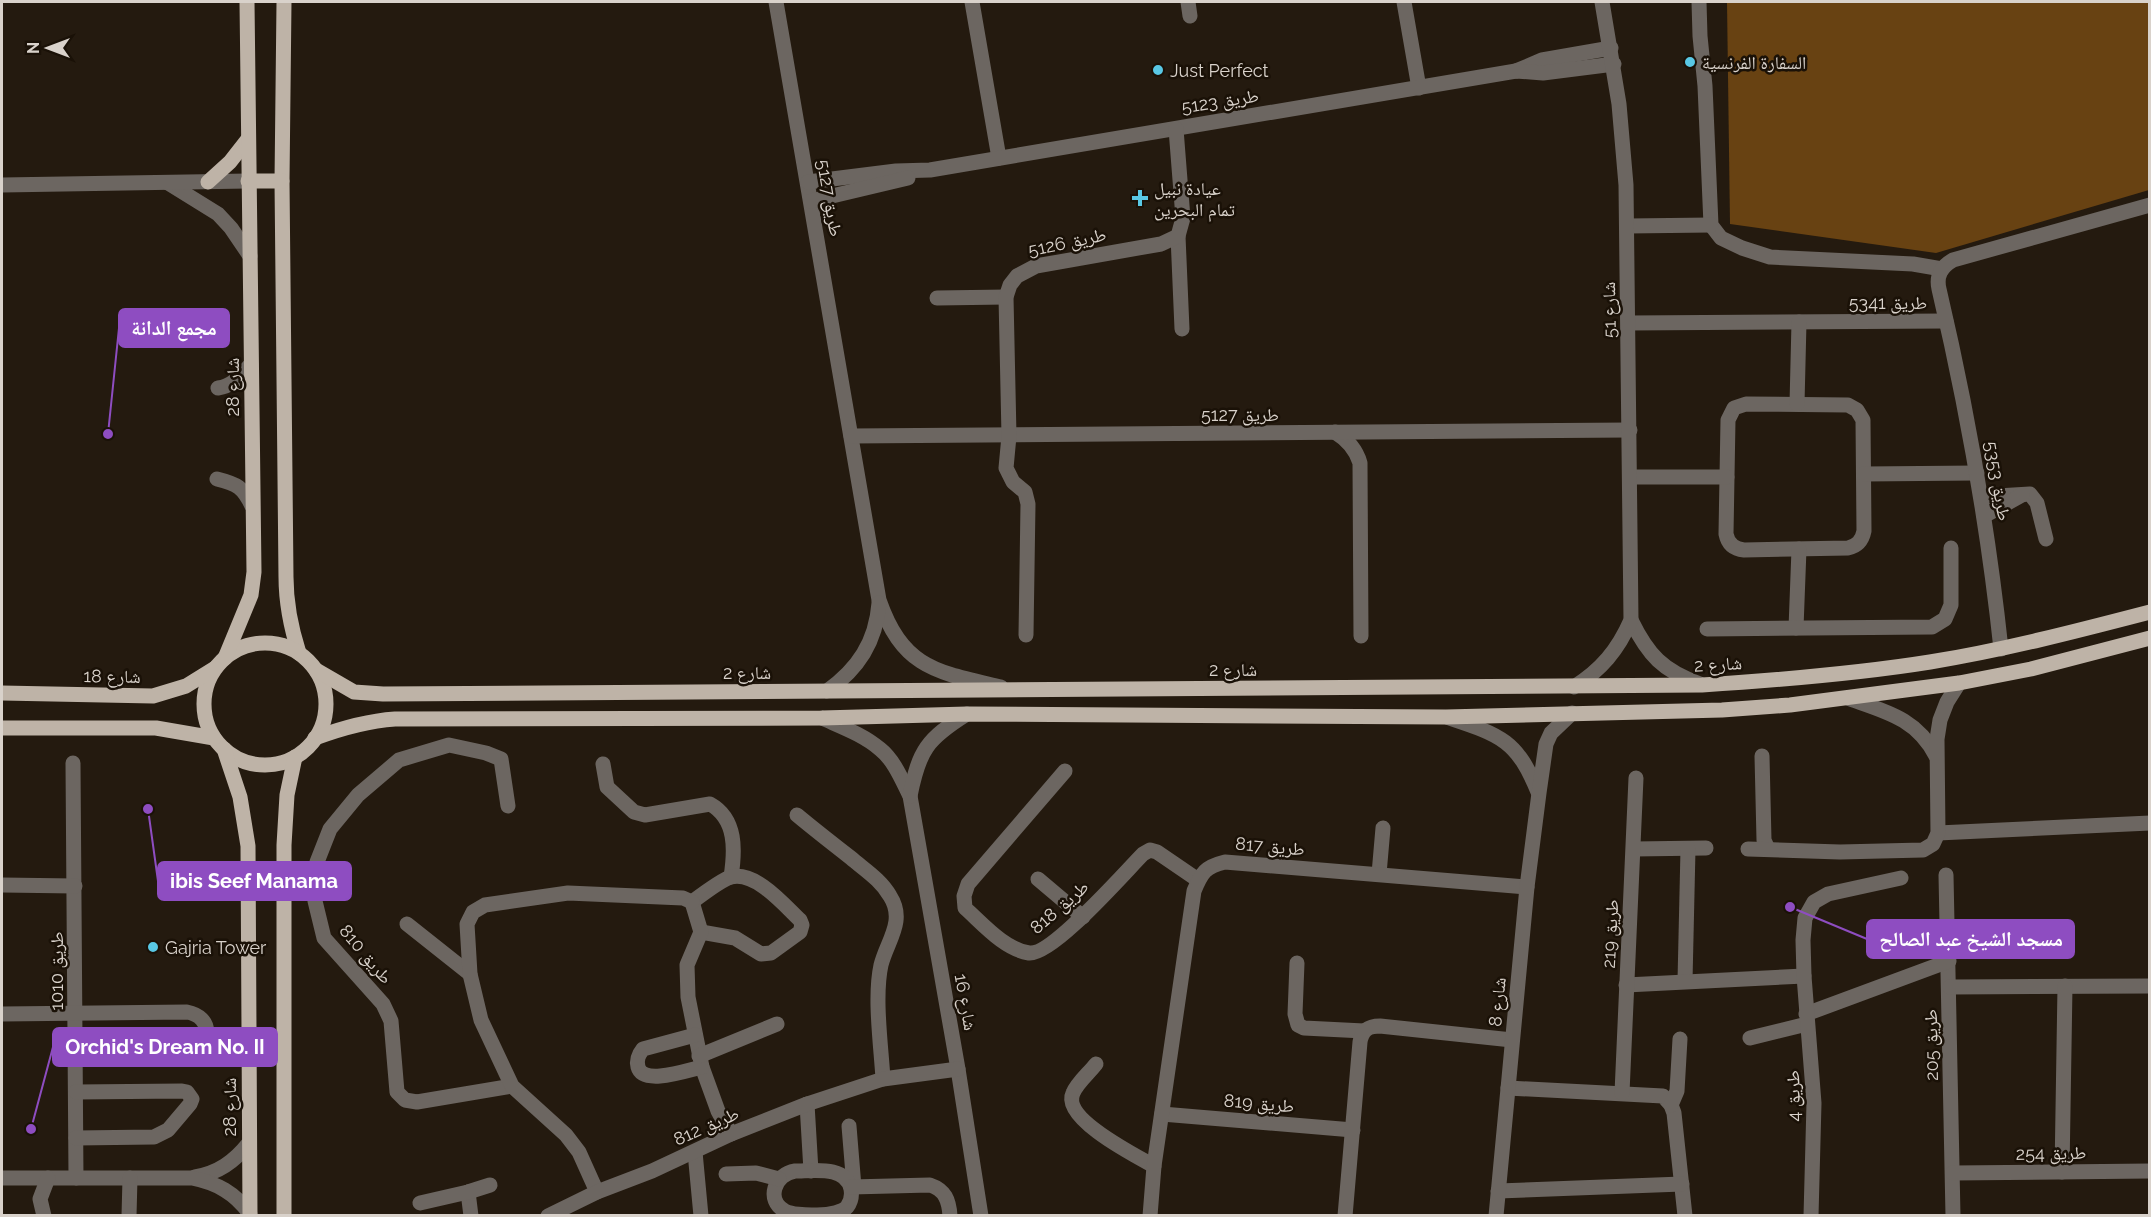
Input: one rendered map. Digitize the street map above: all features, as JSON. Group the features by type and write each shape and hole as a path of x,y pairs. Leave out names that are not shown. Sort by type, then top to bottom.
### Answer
{"main road":[{"name":"شارع 28","path":"220,663 251,595 254,572 247,2"},
{"path":"284,2 282,181 286,603 299,653"},
{"path":"208,182 230,162 248,139"},
{"path":"248,181 282,181"},
{"name":"شارع 2","path":"316,670 354,692 383,694 1702,685 1862,672 2001,649 2150,612"},
{"path":"315,738 347,726 395,719 822,718 967,714 1446,717 1733,709 1850,699 1959,683 2031,669 2150,638"},
{"path":"2,728 156,728 219,743 246,762 258,765 277,764 295,757 315,738 323,722 326,704 323,687 316,670 299,653 284,646 261,643 238,649 220,663 208,681 204,710 208,725 219,743"},
{"name":"شارع 18","path":"2,693 153,696 186,686 220,663"},
{"name":"شارع 28","path":"219,743 240,797 248,846 250,1215"},
{"path":"286,1212 284,845 287,795 295,757"}],"street":[{"name":"طريق 5127","path":"776,2 879,600 885,618 895,637 909,653 926,665 945,673 1011,689"},
{"path":"972,2 999,158"},
{"path":"1404,2 1419,88"},
{"name":"شارع 51","path":"1574,687 1593,675 1609,659 1622,641 1631,621 1628,226 1624,145 1614,64 1602,2"},
{"path":"1699,2 1711,225 1721,238 1770,257 1913,264 1942,269"},
{"name":"طريق 5123","path":"808,182 896,171 930,170 1176,129 1516,71 1542,60 1611,48"},
{"name":"طريق 5123","path":"1516,71 1542,73 1614,64"},
{"path":"1176,129 1183,218 1178,236 1182,329"},
{"name":"طريق 5123","path":"811,201 907,178 930,170"},
{"path":"2,185 248,181"},
{"path":"168,183 218,214 231,228 250,256"},
{"name":"طريق 5341","path":"1629,323 1946,321 1937,282 1942,269 1953,260 2150,205"},
{"path":"1628,226 1711,225"},
{"name":"طريق 5126","path":"1006,297 1010,285 1017,276 1036,266 1161,244 1178,236"},
{"path":"937,298 1006,297 1009,436 1006,468 1012,482 1025,492 1028,504 1026,635"},
{"name":"طريق 5353","path":"1946,321 1977,473 2001,649"},
{"path":"1797,404 1799,322"},
{"path":"218,388 227,387 251,364"},
{"path":"1740,405 1848,405 1857,410 1863,420 1864,474 1864,531 1861,541 1848,548 1744,550 1730,544 1726,534 1728,420 1731,411 1740,405"},
{"name":"طريق 5127","path":"851,436 1630,430"},
{"path":"1335,432 1349,442 1360,463 1361,636"},
{"path":"1864,474 1977,473"},
{"path":"1630,477 1727,477"},
{"path":"217,479 231,482 244,491 252,506"},
{"path":"1984,516 2024,494"},
{"path":"1981,497 2024,494 2034,497 2046,539"},
{"path":"1707,629 1925,627 1940,624 1946,619 1951,605 1951,548"},
{"path":"1796,628 1799,549"},
{"name":"طريق 5127","path":"827,691 855,667 866,652 873,635 879,600"},
{"name":"شارع 51","path":"1631,621 1642,643 1658,662 1679,677 1702,685"},
{"path":"1935,838 1937,739 1940,720 1947,702 1959,683"},
{"path":"1850,699 1902,719 1913,726 1927,741 1937,759"},
{"name":"شارع 8","path":"1496,1215 1527,887 1546,744 1551,733 1572,713"},
{"name":"شارع 16","path":"910,796 916,766 926,745 944,728 967,714"},
{"path":"1446,717 1488,731 1510,745 1522,759 1539,793"},
{"name":"شارع 16","path":"822,718 857,734 881,749 898,772 910,796 981,1215"},
{"name":"طريق 810","path":"508,806 501,759 486,753 448,745 399,760 358,795 330,829 318,862 315,902 324,938 383,1005 391,1021 397,1092 405,1100 417,1102 512,1086"},
{"path":"1762,756 1764,840 1768,849"},
{"name":"طريق 1010","path":"73,763 76,1178"},
{"path":"603,764 607,787 634,812 645,815 710,804 719,809 730,822 734,855 731,877"},
{"name":"طريق 818","path":"1065,771 968,885 964,896 965,908 1004,942 1017,950 1032,954 1046,947 1083,917 1143,854 1150,850 1157,852 1198,880"},
{"name":"طريق 219","path":"1622,1093 1636,778"},
{"path":"797,815 879,881 892,898 897,919 893,938 885,950 879,991 883,1079"},
{"path":"1748,849 1768,849 1778,852 1923,850 1935,838 2150,823"},
{"path":"1379,874 1383,828"},
{"path":"1634,849 1706,848"},
{"path":"1685,981 1688,849"},
{"name":"طريق 817","path":"1198,880 1209,866 1225,862 1527,887"},
{"name":"طريق 205","path":"1946,875 1953,1215"},
{"path":"692,902 731,877 743,878 764,886 800,920 800,932 771,953 761,954 735,938 701,932"},
{"name":"طريق 4","path":"1810,1215 1814,1103 1803,976 1805,918 1814,902 1828,894 1901,878"},
{"path":"1038,879 1083,917"},
{"path":"1150,1215 1154,1167 1194,891 1198,880"},
{"path":"2,885 75,886"},
{"path":"597,1192 579,1152 566,1135 512,1086 481,1020 470,974 467,924 473,912 485,904 568,894 683,898 692,902 701,932 687,964 688,997 700,1061 718,1111 731,1134"},
{"path":"407,924 470,974"},
{"path":"1750,1038 1807,1019 1949,961"},
{"path":"1297,963 1295,1014 1298,1025 1310,1029 1364,1031"},
{"path":"1626,985 1803,976"},
{"path":"2062,1172 2065,986"},
{"path":"1950,987 2150,986"},
{"path":"2,1014 187,1012 196,1014 206,1026 206,1035 202,1043 196,1048 187,1050 76,1051"},
{"path":"695,1035 643,1049 638,1055 637,1064 640,1072 646,1076 655,1077 700,1061 777,1024"},
{"path":"1345,1215 1360,1042 1364,1031 1371,1026 1380,1026 1512,1040"},
{"path":"1667,1100 1677,1090 1680,1039"},
{"path":"1096,1064 1072,1094 1071,1105 1075,1112 1114,1143 1154,1167"},
{"name":"طريق 812","path":"548,1215 597,1192 695,1152 731,1134 807,1104 883,1079 958,1069"},
{"path":"1508,1088 1622,1093 1667,1100"},
{"path":"76,1092 182,1091 187,1092 192,1099 168,1130 154,1137 76,1138"},
{"path":"1667,1100 1674,1113 1685,1215"},
{"path":"807,1104 811,1171"},
{"name":"طريق 819","path":"1162,1114 1353,1130"},
{"path":"849,1126 853,1187 850,1201 842,1211 829,1215 794,1214 783,1210 776,1201 774,1190 779,1179 789,1172 811,1171 838,1173 853,1187"},
{"path":"192,1178 218,1170 240,1154 249,1143"},
{"path":"695,1152 701,1215"},
{"name":"طريق 254","path":"1953,1173 2150,1171"},
{"path":"726,1174 756,1173 779,1179"},
{"path":"2,1178 192,1178 225,1189 235,1196 250,1215"},
{"path":"44,1215 40,1199 48,1178"},
{"path":"130,1178 131,1213"},
{"path":"1498,1191 1682,1184"},
{"path":"420,1203 490,1185"},
{"path":"853,1187 930,1185 945,1195 950,1215"},
{"path":"468,1192 471,1215"}],"shaded area":[{"path":"1727,2 2149,2 2149,190 1936,253 1730,224"}],"place":[{"name":"السفارة الفرنسية","path":"1690,62"},
{"name":"Just Perfect","path":"1158,70"},
{"name":"عيادة نبيل تمام البحرين","path":"1140,198"},
{"name":"مجمع الدانة","path":"108,434"},
{"name":"ibis Seef Manama","path":"148,809"},
{"name":"مسجد الشيخ عبد الصالح","path":"1790,907"},
{"name":"Gajria Tower","path":"153,947"},
{"name":"Orchid's Dream No. II","path":"31,1129"}]}
